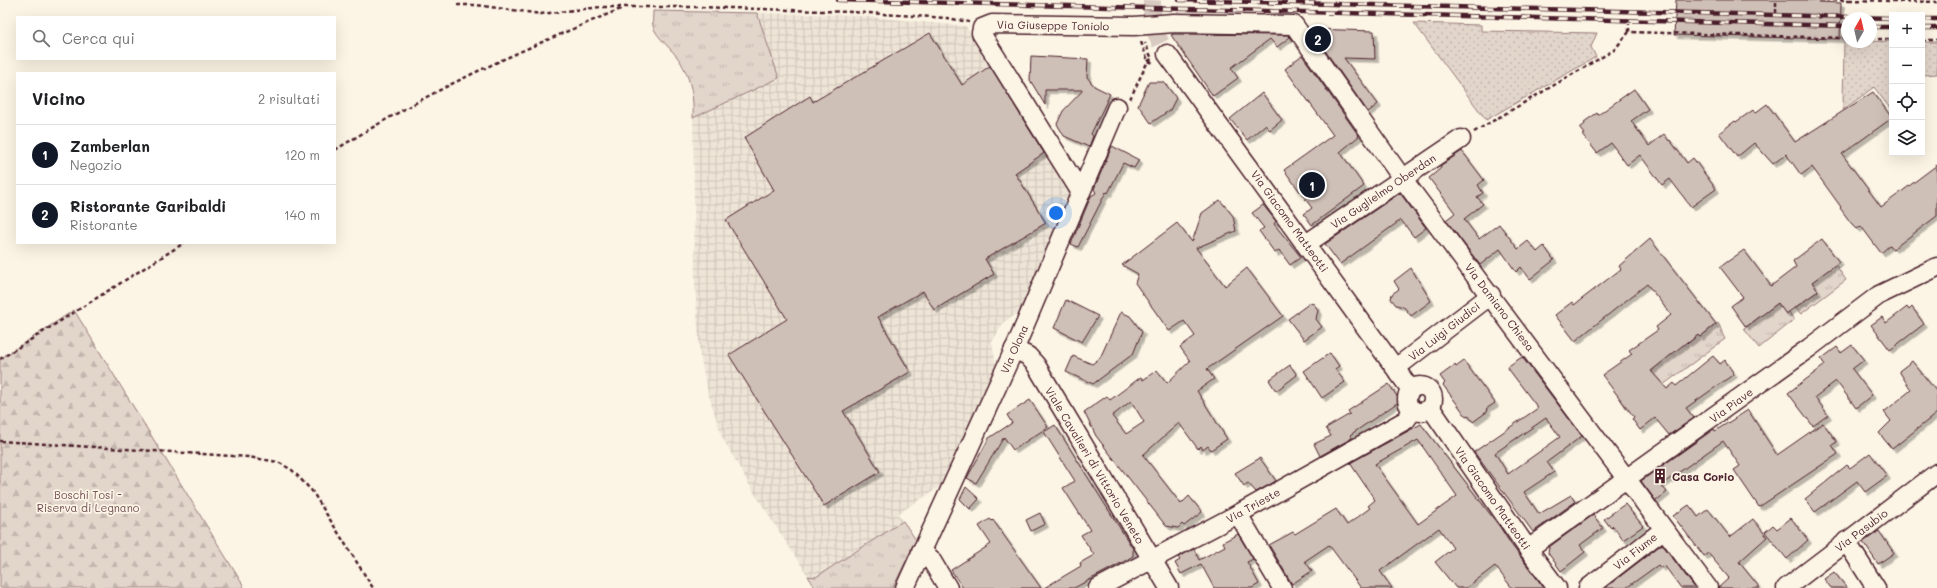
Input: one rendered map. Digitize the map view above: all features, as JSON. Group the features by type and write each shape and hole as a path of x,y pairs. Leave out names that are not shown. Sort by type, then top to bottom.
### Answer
{"street":[{"name":"Via Giuseppe Toniolo","path":"1080,191 981,33 982,28 992,24 1134,26 1174,23 1294,25"},
{"name":"Via Damiano Chiesa","path":"1294,25 1402,178 1491,295 1708,588"},
{"name":"Via Giacomo Matteotti","path":"1159,56 1306,244 1397,367 1412,390 1418,386 1429,390 1433,400 1416,412 1528,549 1557,588"},
{"name":"Via Olona","path":"905,588 1014,349 1080,191 1123,103"},
{"name":"Via Guglielmo Oberdan","path":"1306,244 1461,139"},
{"name":"Via Piave","path":"1528,549 1627,480 1879,295 1937,267"},
{"name":"Via Luigi Giudici","path":"1397,367 1491,295"},
{"name":"Viale Cavalieri di Vittorio Veneto","path":"1014,349 1028,356 1036,365 1170,588"},
{"name":"Via Trieste","path":"1098,588 1151,558 1238,514 1416,412"},
{"name":"Via Pasubio","path":"1786,588 1937,473"},
{"path":"1238,514 1282,588"},
{"name":"Via Fiume","path":"1588,588 1664,530"},
{"path":"1846,541 1876,588"},
{"path":"921,551 930,558 948,588"}],"path":[{"path":"1776,0 1776,13"},
{"path":"1826,0 1937,2"},
{"path":"457,5 476,5 542,14 625,8 699,7 868,13 947,18 972,22 982,28"},
{"path":"336,149 391,117 470,75 546,40 625,8"},
{"path":"1461,139 1614,50 1629,32 1629,24"},
{"path":"1629,32 1841,38"},
{"path":"1877,38 1889,39"},
{"path":"1925,40 1937,40"},
{"path":"1123,103 1148,61 1159,56 1145,43"},
{"path":"0,359 182,244"},
{"path":"0,441 248,457 278,462 292,470 312,491 373,588"}],"shaded area":[{"path":"757,13 850,15 966,26 990,66 994,64 1074,196 1021,311 1004,322 992,342 996,366 941,486 898,514 903,521 816,577 808,576 751,488 722,437 708,393 700,355 695,287 693,118 779,78"}],"green space":[{"path":"653,11 757,13 779,78 693,118 692,95 687,75 680,61 654,30"},
{"path":"1414,23 1481,25 1481,31 1597,33 1591,47 1596,57 1486,120"},
{"path":"1877,41 1889,41 1889,107 1874,87 1843,110 1844,48 1877,48"},
{"path":"1925,42 1937,42 1937,74 1925,75"},
{"path":"1835,264 1846,280 1801,314 1795,308 1818,291 1812,282"},
{"path":"1778,303 1786,314 1789,312 1794,320 1759,348 1744,329"},
{"name":"Boschi Tosi - Riserva di Legnano","path":"74,310 244,588 0,588 0,359"},
{"path":"1718,323 1725,339 1628,411 1621,400 1643,383 1655,368 1654,367 1687,342 1689,343 1698,335 1700,337"},
{"path":"903,521 916,540 893,588 815,588 808,576 816,577"}],"building":[{"path":"1676,0 1819,0 1819,2 1841,3 1840,39 1674,35"},
{"path":"1310,29 1374,31 1375,59 1344,58 1378,104 1368,112"},
{"path":"930,33 962,85 990,66 1044,153 1015,173 1046,223 985,259 994,274 934,310 923,291 878,317 910,372 843,411 880,472 824,506 729,355 787,319 726,220 774,190 744,138 810,96 813,102"},
{"path":"1171,35 1288,35 1290,37 1277,47 1270,39 1231,68 1238,78 1213,96"},
{"path":"1302,55 1359,136 1340,152 1364,186 1312,225 1304,214 1312,208 1284,170 1333,135 1285,69"},
{"path":"1031,56 1088,59 1087,77 1094,86 1110,94 1091,134 1093,136 1089,147 1064,136 1057,124 1063,111 1083,90 1045,90 1045,105 1030,80"},
{"path":"1149,82 1164,82 1176,98 1170,110 1151,123 1138,105"},
{"path":"1634,89 1648,109 1631,121 1649,146 1664,134 1687,163 1693,158 1716,189 1691,207 1670,179 1662,185 1640,155 1627,165 1611,143 1597,153 1583,135 1585,134 1580,128 1585,124 1584,122 1597,113 1598,115"},
{"path":"1873,92 1889,114 1889,120 1842,154 1881,207 1937,165 1937,216 1893,249 1890,245 1881,253 1861,226 1857,229 1851,223 1812,167 1801,175 1786,154 1773,164 1754,143 1737,157 1719,133 1753,110 1755,113 1767,104 1795,142"},
{"path":"1262,93 1282,120 1270,130 1265,125 1247,140 1230,119"},
{"path":"1112,146 1139,160 1134,168 1123,163 1108,193 1106,192 1078,247 1071,244 1091,196 1096,193 1094,189"},
{"path":"1462,151 1484,180 1478,185 1483,193 1477,197 1483,204 1464,219 1479,239 1499,224 1518,249 1528,241 1537,252 1544,246 1554,260 1530,279 1521,267 1516,272 1500,249 1480,265 1446,220 1455,213 1429,178 1441,168 1440,166"},
{"path":"1400,193 1426,228 1414,237 1401,220 1340,264 1325,244"},
{"path":"1220,200 1233,216 1236,231 1196,248 1225,286 1247,268 1283,316 1207,369 1214,379 1197,391 1227,439 1211,450 1208,446 1203,450 1201,446 1198,449 1179,423 1143,455 1181,504 1189,496 1202,512 1184,526 1182,524 1178,528 1166,526 1096,436 1084,412 1107,396 1110,400 1141,377 1143,380 1157,370 1167,383 1190,361 1180,347 1195,336 1184,321 1169,331 1135,283 1138,274 1122,265 1177,223 1192,242 1202,213","holes":["1131,401 1144,422 1126,434 1112,416"]},
{"path":"1263,205 1276,221 1274,224 1301,257 1290,265 1279,250 1275,253 1259,231 1264,228 1252,213"},
{"path":"1650,239 1716,324 1700,337 1698,335 1688,343 1687,342 1651,371 1667,389 1674,383 1676,386 1713,356 1720,364 1725,360 1734,374 1686,408 1694,418 1669,435 1655,418 1640,430 1632,419 1634,417 1602,375 1632,354 1629,350 1658,330 1656,327 1671,315 1647,284 1575,341 1555,315 1572,302 1574,305 1621,269 1619,266"},
{"path":"1822,239 1839,262 1812,282 1818,291 1786,314 1778,303 1746,327 1731,306 1743,297 1720,267 1744,250 1771,286 1796,267 1793,261"},
{"path":"1411,268 1431,301 1411,316 1404,307 1396,305 1391,299 1392,294 1399,289 1394,281"},
{"path":"1066,300 1098,316 1082,342 1054,328"},
{"path":"1310,303 1314,304 1318,310 1316,319 1322,327 1304,340 1288,319"},
{"path":"1907,307 1909,310 1912,307 1924,324 1890,350 1871,325 1882,317 1886,323"},
{"path":"1121,312 1130,316 1142,332 1133,354 1093,384 1066,372 1073,356 1092,364 1100,358"},
{"path":"1852,345 1864,360 1852,369 1872,395 1856,408 1836,381 1815,397 1828,415 1813,426 1788,393 1825,365 1821,359 1837,347 1841,353"},
{"path":"1330,353 1339,366 1335,369 1345,382 1322,398 1304,371"},
{"path":"1522,357 1582,436 1547,462 1554,472 1524,492 1539,514 1571,495 1575,502 1533,532 1474,452 1538,408 1507,367","holes":["1546,418 1560,437 1508,474 1495,453"]},
{"path":"1464,361 1495,403 1486,409 1488,411 1473,422 1468,415 1466,416 1443,385 1445,383 1440,376 1455,365 1456,367"},
{"path":"1912,361 1937,392 1937,413 1892,449 1879,433 1891,421 1884,412 1911,390 1899,371"},
{"path":"1290,365 1297,375 1276,391 1269,380"},
{"path":"1389,384 1400,401 1350,435 1352,438 1320,456 1314,444 1331,436 1326,428 1350,414 1348,411"},
{"path":"1030,400 1048,427 1013,450 1004,437 976,483 967,478 989,438 1012,423 1007,415"},
{"path":"1748,410 1777,455 1823,423 1837,442 1832,445 1838,454 1759,507 1734,470 1740,466 1723,441 1661,485 1667,492 1656,501 1641,481 1714,429 1715,431"},
{"path":"1421,424 1500,527 1510,543 1544,588 1512,588 1495,566 1466,588 1456,588 1435,562 1453,548 1439,528 1380,571 1392,588 1361,588 1329,545 1305,561 1312,571 1292,584 1269,545 1293,532 1295,534 1336,509 1347,525 1370,508 1368,506 1375,500 1350,463","holes":["1418,440 1457,496 1418,524 1375,464"]},
{"path":"1055,425 1133,549 1133,556 1074,588 1044,588 1081,566 1080,563 1094,555 1081,535 1090,530 1063,488 1075,481 1044,432"},
{"path":"1870,453 1887,476 1865,492 1857,481 1815,512 1805,499 1847,465 1850,468"},
{"path":"1260,458 1276,481 1256,492 1248,483 1244,486 1235,473"},
{"path":"966,487 979,499 970,509 960,499"},
{"path":"1625,504 1643,526 1623,540 1613,526 1611,528 1604,519"},
{"path":"1689,505 1698,517 1708,509 1730,537 1753,519 1767,537 1739,562 1760,588 1718,588 1729,578 1708,553 1704,556 1673,516"},
{"path":"1040,513 1045,524 1031,531 1026,520"},
{"path":"1593,515 1603,528 1580,545 1585,552 1561,571 1548,553 1549,547"},
{"path":"1791,518 1808,540 1787,559 1765,532 1773,525 1777,529"},
{"path":"990,519 992,521 993,520 1041,588 963,588 951,570 991,544 979,526"},
{"path":"1879,531 1894,553 1878,564 1863,542"},
{"path":"1238,534 1253,559 1247,562 1259,584 1252,588 1214,588 1201,564 1181,574 1175,563 1180,560 1178,557 1194,549 1199,560 1225,546 1223,542"},
{"path":"1662,544 1695,588 1681,588 1664,565 1661,568 1658,565 1626,588 1605,588"},
{"path":"1834,572 1847,588 1831,588 1824,579"}],"tunnel":[{"path":"1152,0 1153,22 1159,41 1167,54"}],"railway":[{"path":"838,0 1841,26"},
{"path":"1179,0 1889,18"},
{"path":"1925,19 1937,19"},
{"path":"1877,27 1889,27"},
{"path":"1925,28 1937,28"}],"place":[{"name":"Ristorante Garibaldi","path":"1318,39"},
{"name":"Zamberlan","path":"1312,185"},
{"name":"Casa Corio","path":"1660,476"}]}
